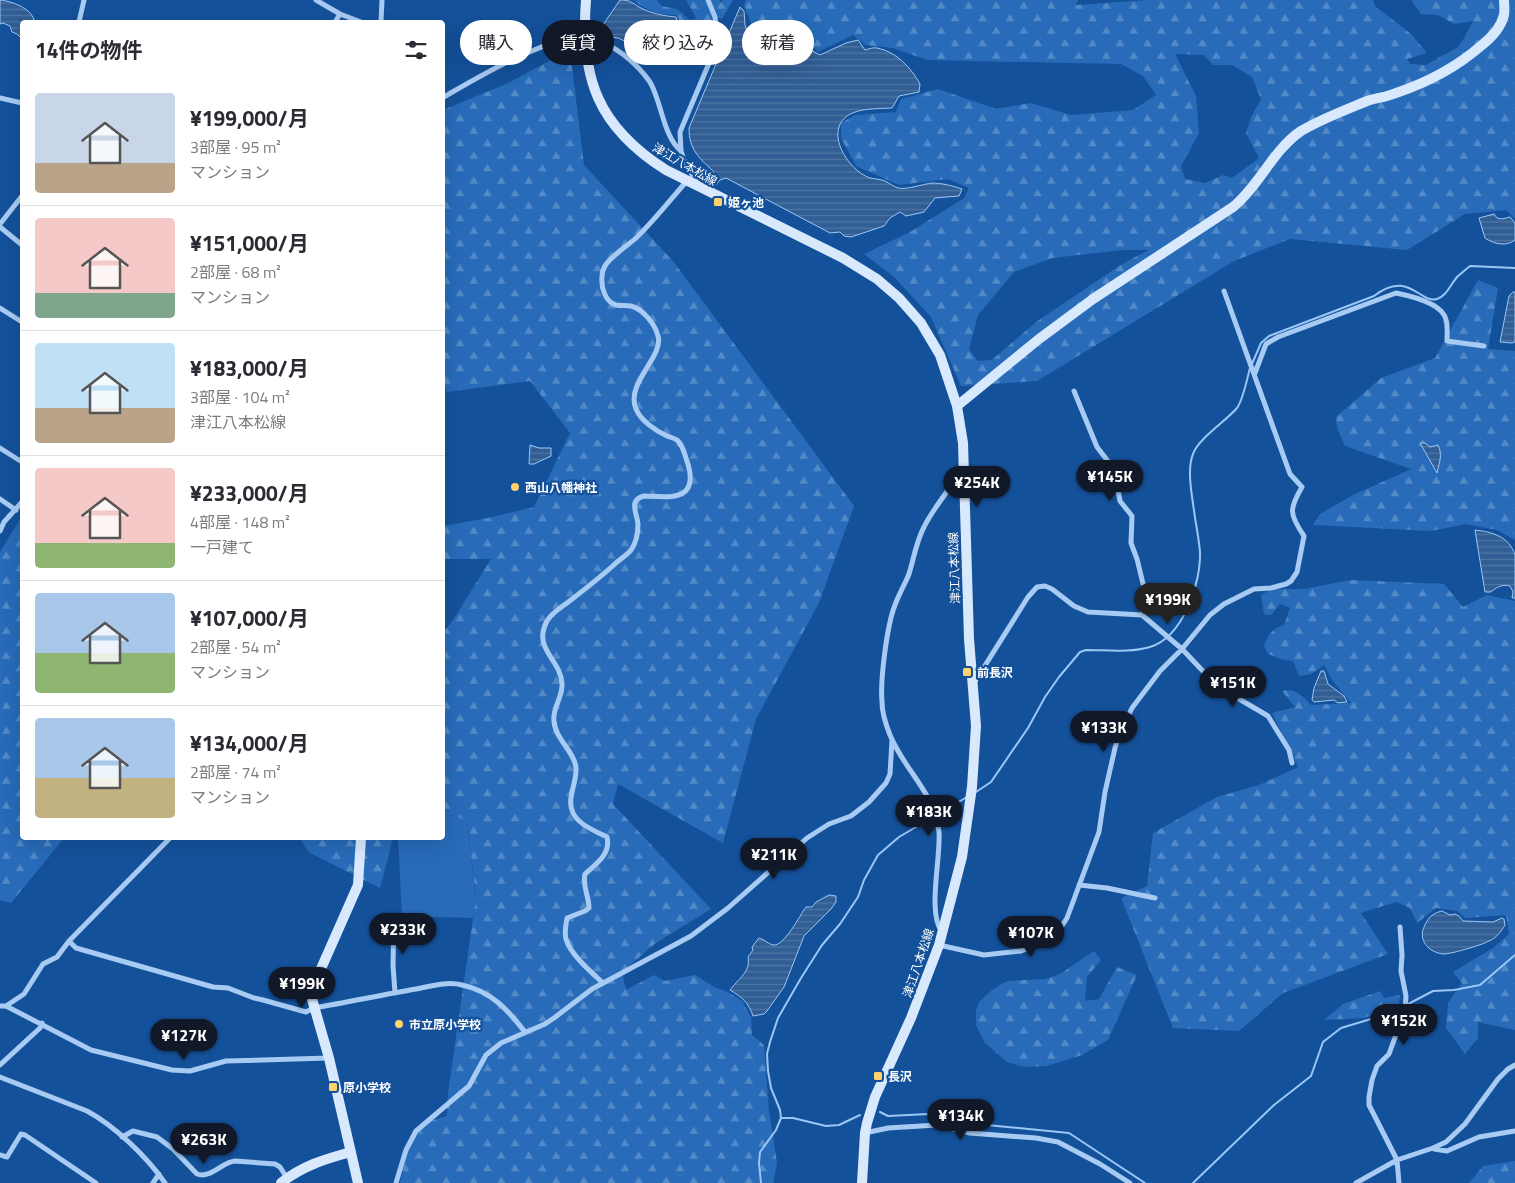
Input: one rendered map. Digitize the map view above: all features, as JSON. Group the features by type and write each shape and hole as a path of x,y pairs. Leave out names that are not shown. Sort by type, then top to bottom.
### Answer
{"main road":[{"name":"津江八本松線","path":"585,20 586,0"},
{"path":"957,406 1039,339 1093,299 1233,207 1244,198 1267,167 1300,132 1368,101 1396,94 1420,84 1455,65 1475,51 1497,30 1504,16 1504,0"},
{"name":"津江八本松線","path":"589,65 601,106 611,123 650,160 686,182 843,258 877,279 899,298 921,323 940,355 957,406 963,443 969,639 976,726 972,787 962,857 939,946 911,1018 876,1097 865,1133 862,1183"},
{"path":"358,1183 330,1058 312,999 317,979 358,885 361,840"},
{"path":"284,1181 312,1164 351,1152"}],"street":[{"path":"79,20 84,0"},
{"path":"316,0 340,14 356,20"},
{"path":"381,20 382,0"},
{"path":"699,188 685,163 681,151 680,132 715,49 717,33 715,15 708,0"},
{"path":"336,20 340,14"},
{"path":"445,96 494,68 542,47"},
{"path":"614,47 636,65 649,82 658,98 674,145 681,151"},
{"path":"0,98 20,103"},
{"path":"603,983 586,968 575,953 566,940 565,931 566,918 589,908 589,900 584,884 585,874 606,854 607,837 587,827 574,815 572,810 571,795 576,768 575,762 558,736 554,722 554,713 562,684 558,669 542,640 544,630 552,614 590,586 631,550 637,535 638,524 634,509 635,502 644,496 671,498 680,495 687,490 690,483 690,473 680,444 676,439 653,428 637,411 634,401 636,390 658,348 658,335 650,321 638,309 610,302 602,288 602,276 605,265 637,237 686,182"},
{"path":"20,199 0,226 20,243"},
{"path":"939,946 984,955 1021,951 1050,939 1062,927 1099,832 1105,792 1115,748 1132,708 1160,671 1182,649 1210,615 1224,604 1254,590 1286,584 1297,572 1304,536 1293,520 1293,503 1302,487 1290,474 1224,291"},
{"path":"1254,374 1266,344 1278,337 1396,293 1412,296 1436,305 1446,319 1447,341 1484,346"},
{"path":"0,308 20,321"},
{"path":"1074,391 1098,447 1114,469 1120,501 1132,516 1131,543 1146,596 1142,615"},
{"path":"0,448 20,461"},
{"path":"942,933 934,913 939,832 934,809 928,794 892,740 881,700 885,657 894,605 906,582 916,546 924,527 964,466"},
{"path":"0,499 16,510"},
{"path":"0,530 4,522 20,505"},
{"path":"974,683 1028,597 1037,587 1045,586 1052,589 1074,606 1088,612 1142,615 1182,649 1217,686 1268,716 1289,750 1292,764"},
{"path":"396,1183 406,1150 416,1131 469,1086 486,1056 501,1043 550,1021 592,988 691,936 710,923 807,838 829,824 851,816 869,802 886,783 890,774 892,740"},
{"path":"3,1006 24,994 43,964 57,957 69,941 168,840"},
{"path":"1079,885 1100,887 1155,898"},
{"path":"394,918 393,965 395,993"},
{"path":"1399,1183 1397,1160 1369,1105 1369,1097 1377,1066 1389,1054 1406,1010 1406,996 1401,971 1400,927"},
{"path":"69,941 76,948 205,985 228,988 254,998 306,1012 314,1008 395,993 436,986 464,985 499,1002 526,1032"},
{"path":"3,1006 42,1023 91,1050 172,1070 190,1071 226,1061 330,1058"},
{"path":"0,1065 40,1028 42,1023"},
{"path":"1356,1183 1397,1160 1446,1142 1465,1124 1498,1078 1515,1065"},
{"path":"0,1077 87,1111 99,1118 122,1137 159,1174 165,1183"},
{"path":"865,1133 888,1128 937,1125 970,1133 1036,1138 1058,1142 1100,1164 1130,1183"},
{"path":"122,1137 132,1131 158,1137 201,1176 207,1175 235,1161 275,1164 280,1167 284,1181"},
{"path":"1433,1148 1447,1151 1480,1137 1515,1131"},
{"path":"0,1155 7,1157 18,1137 21,1134 25,1134 96,1183"},
{"path":"153,1183 159,1174"}],"green space":[{"path":"633,0 657,0 662,6 677,9 690,20 680,20 676,15 653,12"},
{"path":"686,0 719,0 721,3 723,0 733,0 722,19 715,17 712,20 690,20 696,18"},
{"path":"746,0 1078,0 1076,5 1149,0 1373,0 1375,6 1411,34 1427,53 1407,59 1410,64 1426,65 1458,47 1473,21 1454,24 1438,15 1421,14 1411,0 1515,0 1515,219 1506,210 1465,214 1407,250 1290,239 1234,261 1037,381 961,386 931,317 893,276 864,254 910,232 964,198 969,188 948,179 899,185 856,166 841,138 841,123 855,115 896,112 901,99 938,89 996,109 1030,103 1071,115 1133,110 1156,95 1143,76 1121,64 927,60 893,48 866,45 853,35 818,52 814,48 814,20 750,20 744,5","holes":["1175,54 1204,55 1213,65 1232,65 1252,77 1261,99 1251,117 1246,133 1259,158 1232,178 1223,175 1205,183 1185,179 1181,166 1199,133 1196,96","1123,250 1148,250 1119,266 1036,322 992,360 978,361 969,349 978,315 1014,272 1052,258"]},
{"path":"542,65 572,65 584,165 673,261 854,506 819,603 756,719 723,843 618,784 613,804 711,909 656,943 622,972 626,990 654,975 665,981 695,975 742,1001 751,1017 752,1035 764,1045 769,1110 777,1163 773,1183 400,1183 409,1145 426,1122 447,1116 448,1093 476,897 467,821 445,813 445,630 491,559 445,559 445,526 534,507 570,433 530,381 447,392 445,389 445,109 506,84"},
{"path":"1478,280 1498,288 1488,349 1515,351 1515,540 1497,530 1466,524 1431,531 1313,525 1320,514 1353,495 1411,469 1345,446 1337,428 1336,417 1381,378 1435,358"},
{"path":"20,519 20,840 62,840 11,903 0,900 0,552"},
{"path":"1351,580 1444,584 1463,607 1487,595 1515,601 1515,1030 1478,1022 1478,1038 1465,1054 1446,1028 1448,1003 1462,983 1453,972 1493,948 1509,934 1506,915 1465,918 1457,911 1436,908 1417,923 1410,908 1396,902 1361,913 1388,954 1283,993 1239,1031 1173,1028 1121,898 1147,886 1153,833 1217,797 1259,785 1298,767 1272,713 1295,707 1282,691 1295,692 1311,705 1351,703 1332,680 1324,665 1311,674 1299,676 1293,661 1268,654 1264,646 1267,638 1271,632 1284,625 1290,608 1280,604 1271,615 1264,614 1261,595 1272,589 1303,589"},
{"path":"445,813 467,821 476,901 473,918 402,916 398,840 445,840"},
{"path":"300,840 392,840 380,888 310,853"},
{"path":"1094,951 1101,960 1087,977 1085,1001 1099,999 1117,967 1137,975 1108,1040 1082,1055 1047,1066 1025,1067 1007,1062 985,1043 976,1025 976,1010 979,1002 992,990 1007,981 1046,979 1060,974"},
{"path":"1380,991 1384,998 1400,995 1399,1005 1364,1018 1324,1020 1343,1004"},
{"path":"1515,1161 1515,1183 1469,1183 1483,1166"}],"shaded area":[{"path":"0,0 10,2 25,9 34,20 20,20 20,37 12,32 10,26 3,23 0,24"},
{"path":"620,0 626,0 652,13 676,17 677,20 624,20 624,41 614,37 614,20 606,20"},
{"name":"姫ヶ池","path":"740,7 744,11 745,20 742,20 742,65 814,65 814,52 820,55 846,43 858,40 865,50 874,48 884,50 903,61 920,84 919,92 899,96 892,108 861,110 847,116 842,120 839,127 838,134 841,149 857,170 870,178 883,180 902,188 932,183 947,185 962,189 959,196 935,198 924,212 906,216 900,212 890,218 884,226 851,237 844,236 840,232 830,233 726,178 720,180 715,186 712,185 713,171 695,152 689,135 689,128 716,65 732,65 732,26"},
{"path":"1494,214 1497,218 1502,219 1510,217 1515,223 1515,240 1500,244 1485,238 1479,218"},
{"path":"1515,292 1515,342 1500,342 1509,296"},
{"path":"1420,443 1425,443 1430,447 1438,445 1440,462 1437,473"},
{"path":"530,445 539,448 551,448 551,456 534,464 529,464"},
{"path":"1475,530 1499,536 1509,543 1515,555 1515,598 1512,598 1513,592 1510,586 1507,585 1497,587 1491,592 1485,592"},
{"path":"1321,671 1324,671 1328,684 1344,696 1347,702 1338,703 1334,700 1314,702 1312,700 1314,688"},
{"path":"829,895 836,896 836,902 804,936 784,987 764,1014 753,1016 744,1001 730,990 746,971 748,957 753,950 752,947 759,938 773,945 782,941 806,907 812,907 816,902"},
{"path":"1442,911 1450,915 1455,914 1463,921 1493,922 1502,918 1505,925 1492,940 1485,943 1453,953 1438,953 1429,948 1422,935 1428,919"}],"waterway":[{"path":"1252,364 1261,343 1269,336 1374,296 1386,289 1404,286 1425,297 1437,299 1444,295 1458,276 1470,266 1515,268"},
{"path":"976,792 991,782 1028,728 1045,697 1080,652 1086,650 1126,651 1150,647 1162,641 1181,621 1188,607 1197,579 1200,552 1191,486 1191,461 1200,442 1237,408 1243,395 1250,368"},
{"path":"761,1183 760,1152 776,1130 781,1118 780,1110 771,1088 767,1054 778,1018 822,945 840,924 858,897 864,880 878,855 899,837 967,797"},
{"path":"1193,1183 1274,1105 1311,1076 1323,1042 1341,1028 1391,1013 1433,991 1454,990 1480,985 1515,955"},
{"path":"880,1112 888,1116 929,1114 966,1123 1069,1133 1145,1183"},
{"path":"781,1118 793,1118 826,1126 839,1125 860,1115"}],"place":[{"name":"姫ヶ池","path":"718,202"},
{"name":"西山八幡神社","path":"515,487"},
{"name":"前長沢","path":"967,672"},
{"name":"市立原小学校","path":"399,1024"},
{"name":"長沢","path":"878,1076"},
{"name":"原小学校","path":"333,1087"}]}
